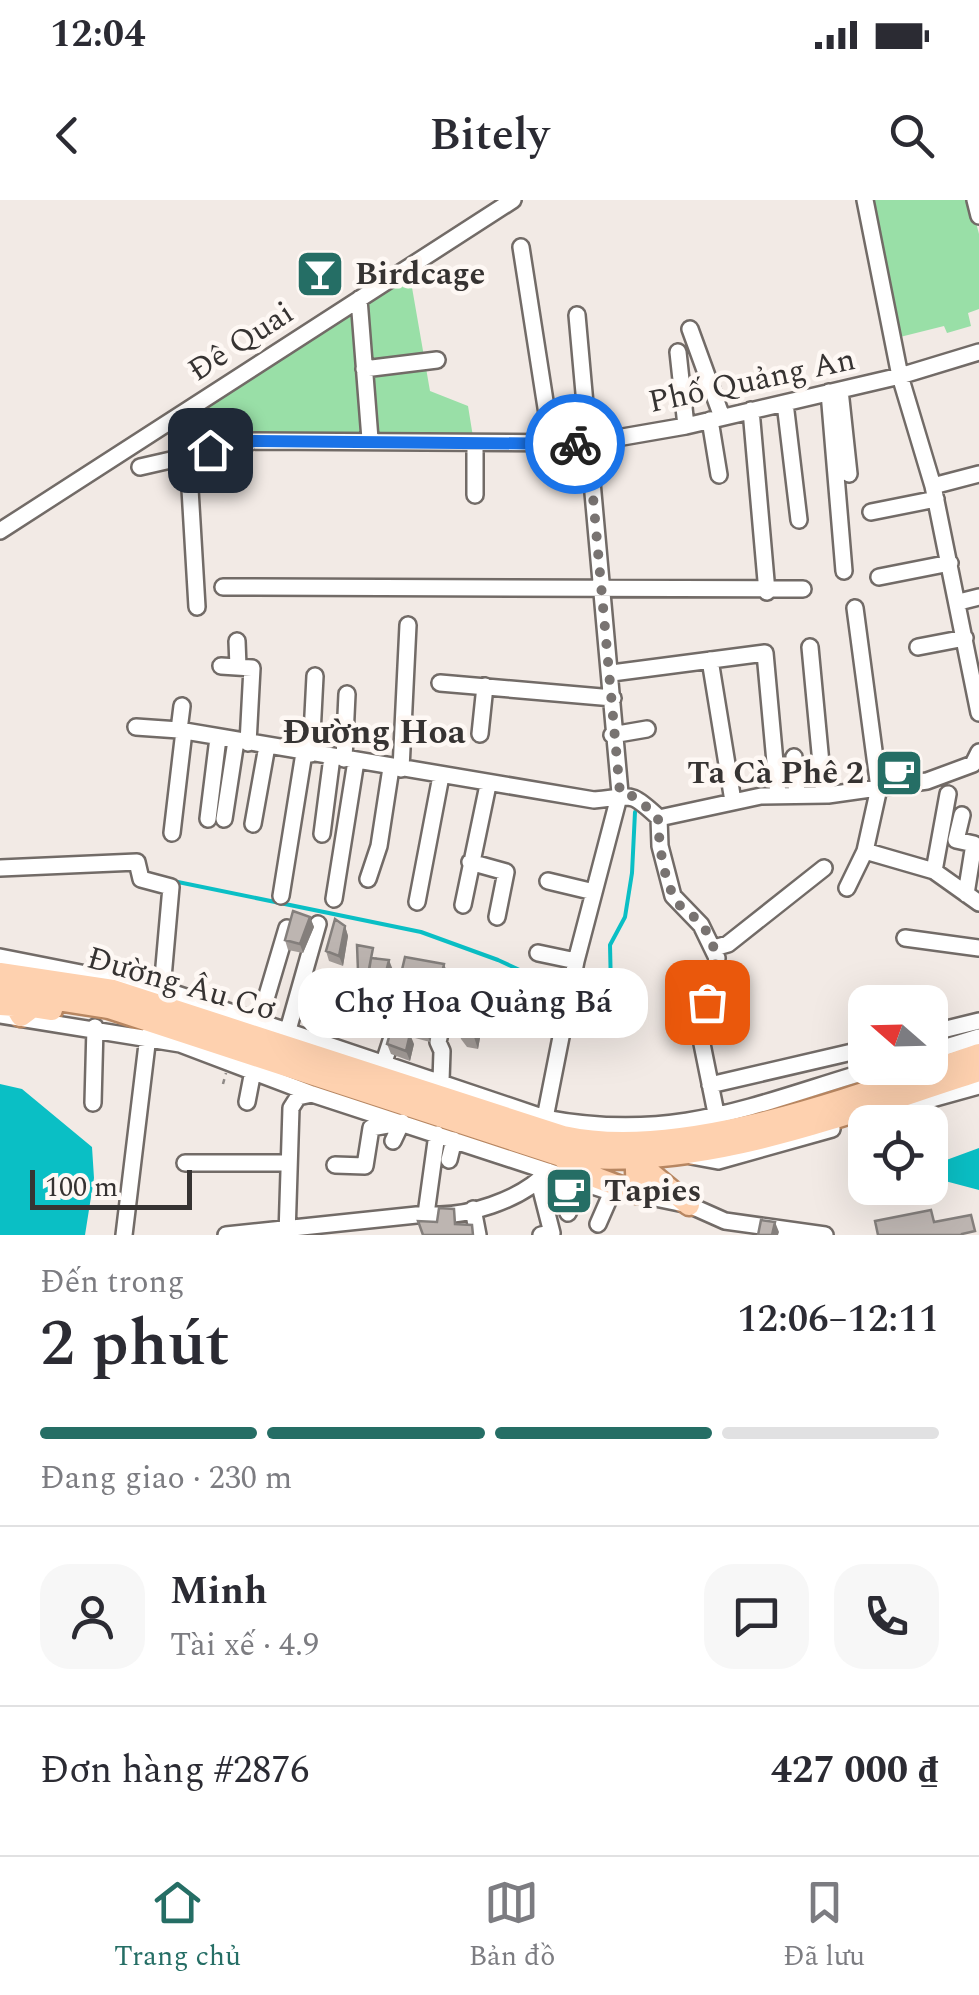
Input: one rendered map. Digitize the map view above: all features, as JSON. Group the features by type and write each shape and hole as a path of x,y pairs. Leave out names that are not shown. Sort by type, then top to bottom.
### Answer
{"main road":[{"name":"Đường Âu Cơ","path":"0,973 113,990 563,1136 635,1151 691,1156 887,1085"},
{"name":"Đường Âu Cơ","path":"0,991 109,1008 282,1047 549,1169 635,1151 718,1124 870,1085"},
{"path":"0,1005 16,1006 10,1016"},
{"path":"10,1016 33,1007 86,1014 109,1008"},
{"name":"Đường Âu Cơ","path":"948,1064 979,1054"},
{"name":"Đường Âu Cơ","path":"948,1070 979,1070"},
{"path":"549,1169 576,1170 637,1193 635,1151"},
{"path":"635,1151 690,1205"},
{"path":"690,1205 679,1183 682,1168 691,1156"}],"street":[{"name":"Đê Quai","path":"0,531 107,471 184,411 512,200"},
{"path":"865,200 900,376 935,492 979,714"},
{"path":"975,200 979,216"},
{"path":"520,247 552,446"},
{"path":"359,299 370,439"},
{"path":"545,1118 576,961 620,793 578,315"},
{"path":"690,329 716,419 718,475"},
{"path":"678,352 686,426"},
{"name":"Phố Quảng An","path":"140,467 254,441 370,439 552,446 588,442 686,426 900,376 979,352"},
{"path":"364,369 437,360"},
{"path":"835,391 849,474"},
{"path":"835,391 844,571"},
{"path":"785,402 799,520"},
{"path":"752,410 767,592"},
{"path":"476,445 476,495"},
{"path":"188,454 197,607"},
{"path":"870,512 979,474"},
{"path":"879,577 950,563"},
{"path":"223,587 767,592 803,588"},
{"path":"959,602 979,597"},
{"path":"847,888 864,851 878,788 854,608"},
{"path":"368,879 396,768 408,626"},
{"path":"918,647 965,638"},
{"path":"218,738 216,819 242,742 244,667 237,641"},
{"path":"810,648 824,795"},
{"path":"612,673 772,652 778,796"},
{"path":"702,660 733,801"},
{"path":"281,896 307,753 315,676"},
{"path":"440,683 613,698"},
{"path":"480,734 485,686"},
{"path":"334,899 347,694"},
{"path":"172,833 182,706"},
{"path":"136,728 182,731 594,800 620,793 636,797 658,818 660,846 673,896 702,925 714,948 717,970 701,1039 718,1124"},
{"path":"612,735 646,729"},
{"path":"253,824 267,746"},
{"path":"658,818 733,801 824,795 927,781 973,764 979,752"},
{"path":"794,757 798,795"},
{"path":"322,834 344,759"},
{"path":"417,902 441,776"},
{"path":"463,905 488,784"},
{"path":"934,871 948,794"},
{"path":"962,815 956,840 974,844 972,899"},
{"path":"864,851 934,871 972,899"},
{"path":"0,868 136,862 141,878 171,886 162,988"},
{"path":"470,862 506,872 496,917"},
{"path":"714,948 728,944 824,868"},
{"path":"548,882 594,892"},
{"path":"282,1047 318,924"},
{"path":"260,1019 287,928"},
{"path":"906,938 979,948"},
{"path":"538,953 576,961"},
{"name":"Đường Âu Cơ","path":"0,957 162,988 260,1019 282,1047 320,1041 545,1118 621,1128 718,1124 848,1078"},
{"path":"320,1041 346,972"},
{"path":"441,1082 442,1051 438,1042 451,985"},
{"path":"532,1014 563,1020"},
{"name":"Đường Âu Cơ","path":"10,1016 148,1036 581,1183 690,1205 722,1228 826,1235"},
{"path":"384,1062 399,1016"},
{"path":"948,1029 979,1021"},
{"path":"94,1103 95,1027"},
{"path":"124,1235 148,1036"},
{"name":"Đường Âu Cơ","path":"948,1057 979,1037"},
{"path":"710,1085 848,1053"},
{"path":"246,1102 253,1071"},
{"name":"Đường Âu Cơ","path":"691,1156 718,1161 744,1156 979,1086"},
{"path":"287,1231 292,1102 312,1094"},
{"path":"394,1141 402,1122"},
{"path":"336,1165 365,1166 370,1128 402,1122"},
{"path":"426,1214 437,1134"},
{"path":"449,1160 454,1140"},
{"path":"184,1162 289,1163"},
{"path":"226,1235 426,1214 451,1215 473,1209 549,1169 552,1233 541,1235"},
{"path":"568,1213 581,1183"},
{"path":"598,1224 612,1192"},
{"path":"473,1209 478,1235"}],"path":[{"path":"184,411 188,454"}],"green space":[{"path":"869,200 970,200 979,234 979,309 968,313 971,326 947,333 944,326 896,338"},
{"path":"410,276 430,391 468,406 474,443 279,436 186,453 185,417"}],"water":[{"path":"0,1084 22,1089 92,1147 94,1178 85,1235 0,1235"},
{"path":"979,1148 979,1190 948,1182 948,1159"}],"building":[{"path":"293,911 310,917 300,944 285,940"},
{"path":"335,919 345,926 339,956 326,951"},
{"path":"357,945 373,948 368,974 358,971"},
{"path":"405,957 444,964 435,1002 397,991"},
{"path":"371,958 389,960 381,992 366,990"},
{"path":"340,970 359,974 354,993 334,988"},
{"path":"399,1000 412,1002 407,1024 395,1021"},
{"path":"462,1000 478,1001 473,1034 461,1033 456,1024"},
{"path":"415,1004 430,1008 426,1032 412,1028"},
{"path":"391,1030 410,1034 406,1051 387,1044"},
{"path":"439,1208 454,1209 455,1224 472,1225 473,1235 423,1235 418,1221 437,1222"},
{"path":"931,1210 934,1222 971,1215 975,1231 962,1235 878,1235 875,1221"},
{"path":"761,1220 775,1222 772,1235 758,1235"}],"waterway":[{"path":"576,1002 604,1008 611,989 610,945 625,917 635,812"},
{"path":"173,881 421,932 537,978 551,995 559,998"}],"way so far":[{"path":"575,444 588,442 620,793 636,797 658,818 660,846 673,896 702,925 714,948 717,970 707,1002"}],"place":[{"name":"Birdcage","path":"320,274"},
{"name":"Ta Cà Phê 2","path":"899,773"},
{"name":"Chợ Hoa Quảng Bá","path":"707,1002"},
{"name":"Tapies","path":"569,1191"}],"district":[{"name":"Đường Hoa","path":"374,732"}],"route":[{"path":"210,450 254,441 370,439 476,445 575,444"}]}
